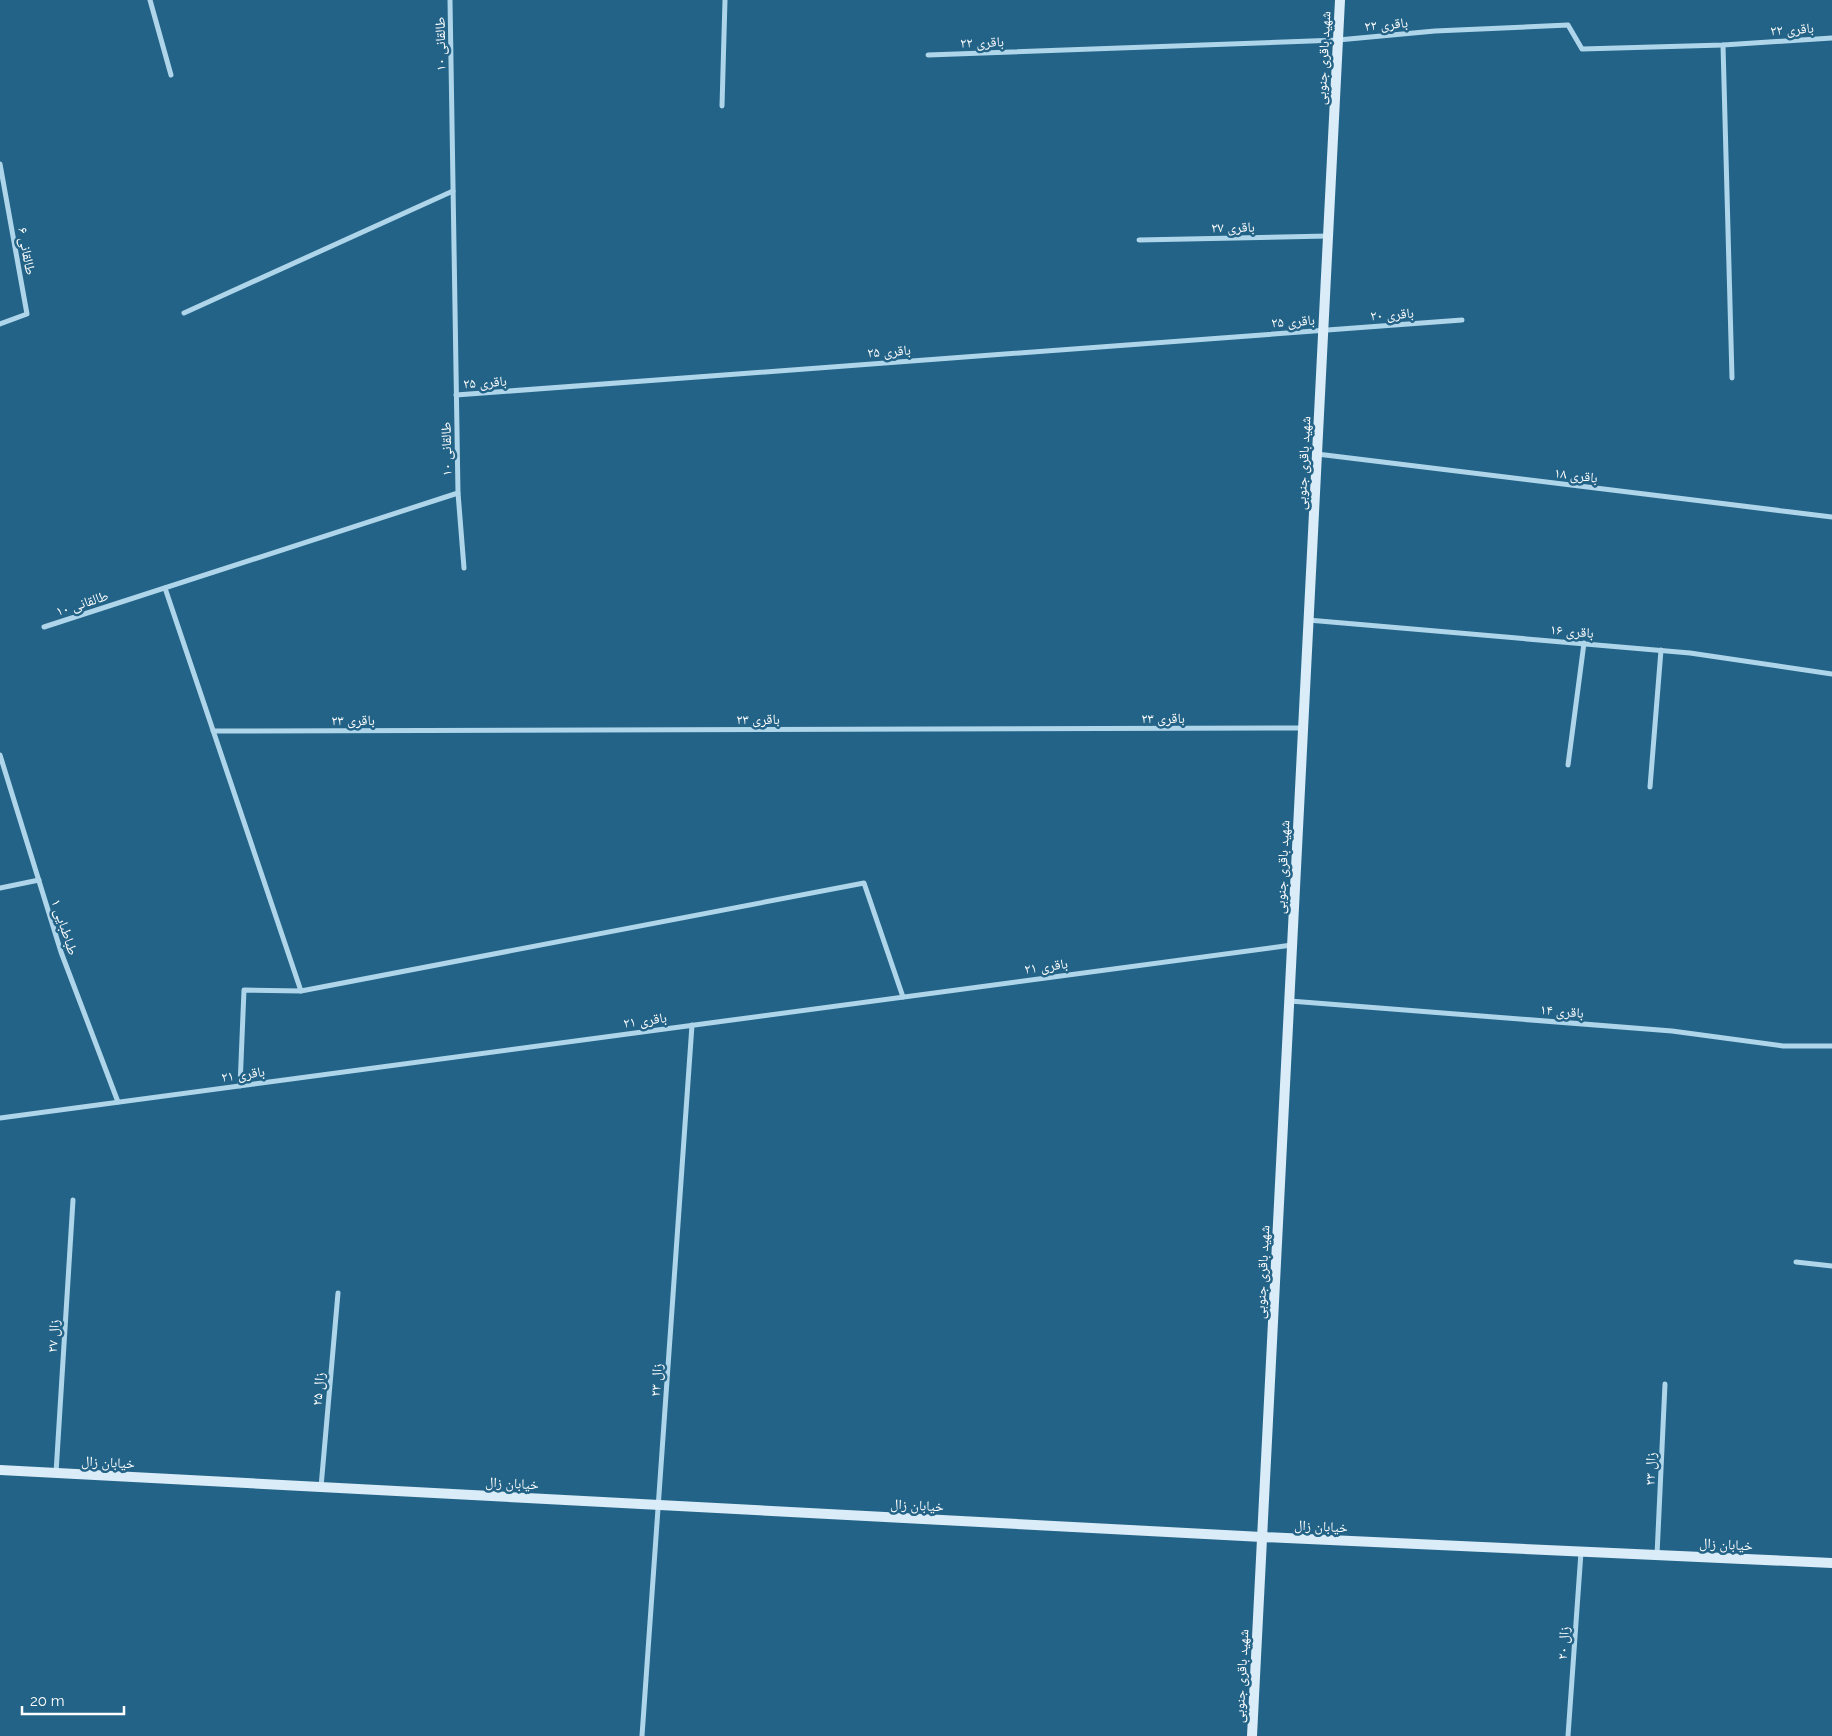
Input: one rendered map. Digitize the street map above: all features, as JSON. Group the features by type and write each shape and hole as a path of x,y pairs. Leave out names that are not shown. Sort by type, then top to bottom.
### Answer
{"street":[{"path":"150,0 171,75"},
{"name":"طالقانی ۱۰","path":"44,627 458,492 450,0"},
{"path":"722,106 726,0"},
{"name":"شهید باقری جنوبی","path":"1252,1736 1340,0"},
{"name":"باقری ۲۲","path":"928,55 1338,40 1436,31 1568,25 1582,49 1723,45 1832,38"},
{"path":"1723,45 1732,378"},
{"name":"طالقانی ۶","path":"0,164 2,192 27,314 0,324"},
{"path":"184,313 453,191"},
{"name":"باقری ۲۷","path":"1139,240 1328,236"},
{"name":"باقری ۲۰","path":"1323,330 1462,320"},
{"name":"باقری ۲۵","path":"456,395 1323,330"},
{"name":"باقری ۱۸","path":"1317,454 1832,517"},
{"path":"458,492 464,568"},
{"path":"165,588 301,991"},
{"name":"باقری ۱۶","path":"1308,620 1690,652 1832,674"},
{"path":"1568,765 1584,643"},
{"path":"1650,787 1661,650"},
{"name":"باقری ۲۳","path":"213,731 1303,728"},
{"name":"طباطبایی ۱","path":"0,755 61,952 118,1102"},
{"path":"0,888 39,880"},
{"path":"240,1086 244,990 301,991 864,883 903,997"},
{"name":"باقری ۲۱","path":"0,1118 1292,945"},
{"name":"باقری ۱۴","path":"1290,1001 1672,1031 1783,1046 1832,1046"},
{"name":"زال ۲۳","path":"642,1736 692,1025"},
{"name":"زال ۲۷","path":"56,1473 73,1200"},
{"path":"1796,1262 1832,1266"},
{"name":"زال ۲۵","path":"321,1487 338,1293"},
{"name":"زال ۲۳","path":"1657,1555 1664,1384"},
{"name":"خیابان زال","path":"0,1470 1262,1537 1832,1563"},
{"name":"زال ۲۰","path":"1568,1736 1581,1551"}]}
